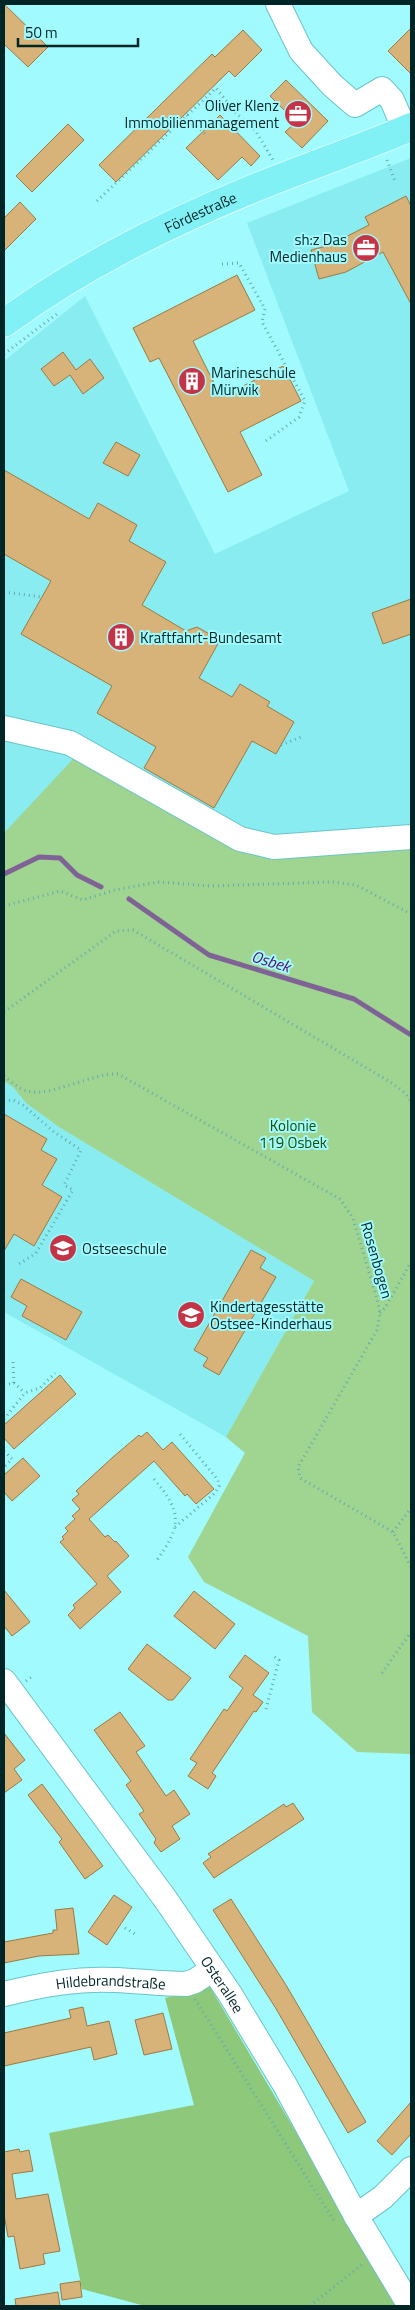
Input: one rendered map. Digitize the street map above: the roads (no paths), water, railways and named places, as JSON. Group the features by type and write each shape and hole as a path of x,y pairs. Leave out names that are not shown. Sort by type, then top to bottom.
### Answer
{"main road":[{"name":"Fördestraße","path":"4,323 41,296 114,252 284,177 408,128"}],"street":[{"path":"278,4 301,51 332,85 355,105 382,89 392,100 408,128"},
{"path":"4,728 70,743 240,839 274,847 411,837"},
{"name":"Osterallee","path":"4,1682 166,1900 213,1969 285,2085 346,2219 369,2263 410,2306"},
{"name":"Hildebrandstraße","path":"4,1994 48,1984 81,1980 186,1984 195,1981 213,1969"},
{"path":"346,2219 383,2197 411,2169"}],"waterway":[{"name":"Osbek","path":"4,874 39,857 60,858 77,875 101,887"},
{"name":"Osbek","path":"129,899 209,955 354,999 411,1035"}],"place":[{"name":"Oliver Klenz Immobilienmanagement","path":"298,114"},
{"name":"sh:z Das Medienhaus","path":"366,248"},
{"name":"Marineschule Mürwik","path":"192,381"},
{"name":"Kraftfahrt-Bundesamt","path":"121,637"},
{"name":"Ostseeschule","path":"63,1248"},
{"name":"Kindertagesstätte Ostsee-Kinderhaus","path":"191,1315"}],"park label":[{"name":"Kolonie 119 Osbek","path":"293,1134"}]}
